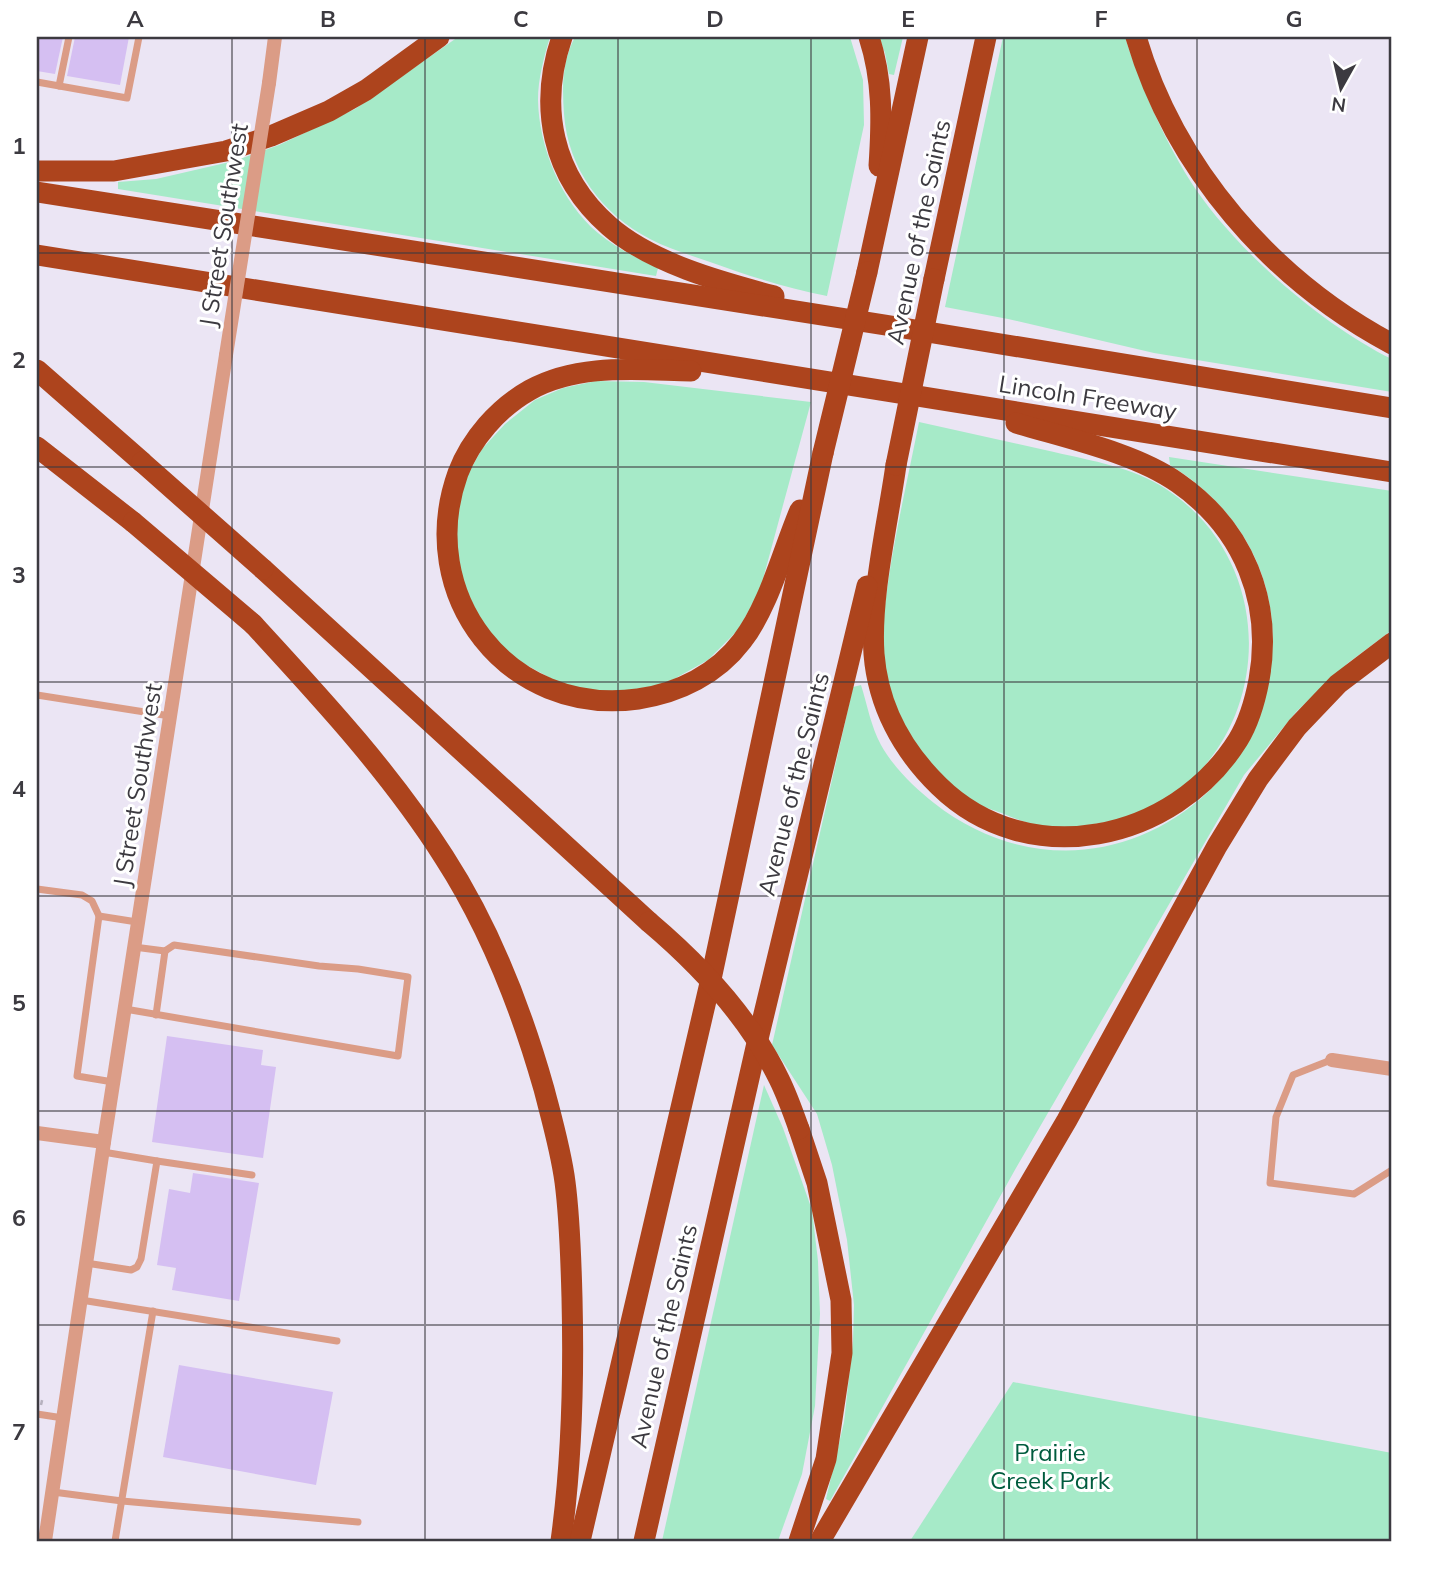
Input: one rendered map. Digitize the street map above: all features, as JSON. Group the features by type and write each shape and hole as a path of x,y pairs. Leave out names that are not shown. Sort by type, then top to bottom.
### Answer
{"highway":[{"path":"37,171 114,171 226,151 271,136 329,111 366,90 439,37"},
{"path":"562,37 552,76 550,109 554,141 568,176 586,202 610,227 645,250 687,270 751,290 885,325"},
{"path":"869,37 875,55 882,100 875,231"},
{"name":"Avenue of the Saints","path":"580,1541 710,979 823,453 867,272 918,37"},
{"name":"Avenue of the Saints","path":"643,1541 757,1043 896,464 986,37"},
{"path":"1136,37 1166,113 1191,158 1220,200 1255,242 1292,277 1330,306 1392,344"},
{"path":"37,192 885,325"},
{"path":"37,255 775,373"},
{"name":"Lincoln Freeway","path":"885,325 1392,408"},
{"path":"775,373 614,369 581,372 530,390 511,403 491,421 474,442 463,461 454,486 446,539 456,591 465,613 497,655 519,673 543,686 593,700 625,701 676,690 704,676 725,659 743,639 767,594 823,453"},
{"path":"37,370 263,569 688,956 728,1000 779,1078 817,1183 841,1300 842,1353 826,1459 799,1541"},
{"name":"Lincoln Freeway","path":"775,373 1392,472"},
{"path":"896,464 875,607 874,655 884,702 897,733 918,765 947,794 978,816 1015,830 1051,838 1090,836 1123,829 1159,813 1189,794 1216,769 1239,738 1254,703 1263,633 1259,596 1247,564 1228,532 1178,483 1135,461 948,401"},
{"path":"37,447 133,522 253,624 339,717 394,784 445,858 482,926 511,987 530,1042 552,1118 565,1182 571,1262 574,1367 568,1488 561,1541"},
{"path":"820,1541 1067,1120 1217,846 1258,779 1297,727 1338,684 1392,643"}],"street":[{"name":"J Street Southwest","path":"43,1533 64,1418 103,1147 275,37"},
{"path":"1332,1060 1392,1069"},
{"path":"37,1132 103,1147"}],"lane":[{"path":"60,86 69,37"},
{"path":"37,82 127,98 139,37"},
{"path":"37,695 170,716"},
{"path":"37,889 82,895 92,901 99,916 77,1076 113,1082"},
{"path":"99,916 138,922"},
{"path":"125,1009 398,1056 408,977 358,968 320,966 174,946 165,951 134,947"},
{"path":"156,1015 165,951"},
{"path":"1332,1060 1293,1075 1276,1117 1270,1183 1354,1194 1392,1170"},
{"path":"103,1147 157,1161 252,1175"},
{"path":"86,1263 131,1270 137,1267 141,1259 157,1161"},
{"path":"81,1300 337,1341"},
{"path":"115,1541 153,1311"},
{"path":"37,1414 64,1418"},
{"path":"52,1492 122,1501 358,1522"}],"green space":[{"path":"458,37 550,37 540,76 538,100 543,136 554,172 573,206 585,220 612,243 658,268 656,276 118,189 118,182 156,179 234,161 279,145 355,109"},
{"path":"575,37 850,37 863,80 864,125 827,296 768,281 665,246 633,229 603,203 580,171 567,134 563,84 568,55"},
{"path":"879,37 903,37 894,75 889,74"},
{"path":"1003,37 1125,37 1161,128 1179,163 1207,205 1279,281 1336,326 1392,359 1392,392 1154,353 945,307"},
{"path":"596,381 644,382 811,402 760,590 738,630 708,660 674,679 655,686 603,694 565,686 508,655 480,620 458,570 456,512 463,483 482,449 505,424 535,400 563,388"},
{"path":"919,422 1083,458 1140,475 1166,489 1209,528 1236,575 1248,627 1246,679 1229,729 1199,772 1156,805 1101,823 1063,828 1030,824 958,795 905,734 885,678 882,641 892,557"},
{"path":"1169,457 1392,491 1392,630 1348,663 1297,711 1244,775 1016,1168 830,1501 826,1499 844,1422 853,1341 854,1305 847,1240 832,1165 817,1114 772,1045 853,687 861,685 878,738 892,762 905,777 934,803 967,825 1002,840 1038,848 1074,850 1110,845 1145,834 1178,816 1209,791 1222,776 1260,708 1272,657 1272,623 1267,592 1257,562 1242,534 1222,508 1198,485 1170,465"},
{"path":"764,1085 783,1128 812,1210 818,1261 820,1314 815,1406 802,1474 778,1541 662,1541"},
{"name":"Prairie Creek Park","path":"1013,1382 1392,1453 1392,1541 910,1541"}],"building":[{"path":"37,37 63,37 55,74 37,71"},
{"path":"75,37 129,37 120,85 67,76"},
{"path":"167,1036 263,1050 261,1065 276,1067 263,1158 152,1142"},
{"path":"193,1173 259,1183 239,1301 172,1290 176,1268 157,1265 169,1189 190,1193"},
{"path":"179,1365 333,1392 316,1485 163,1457"}]}
